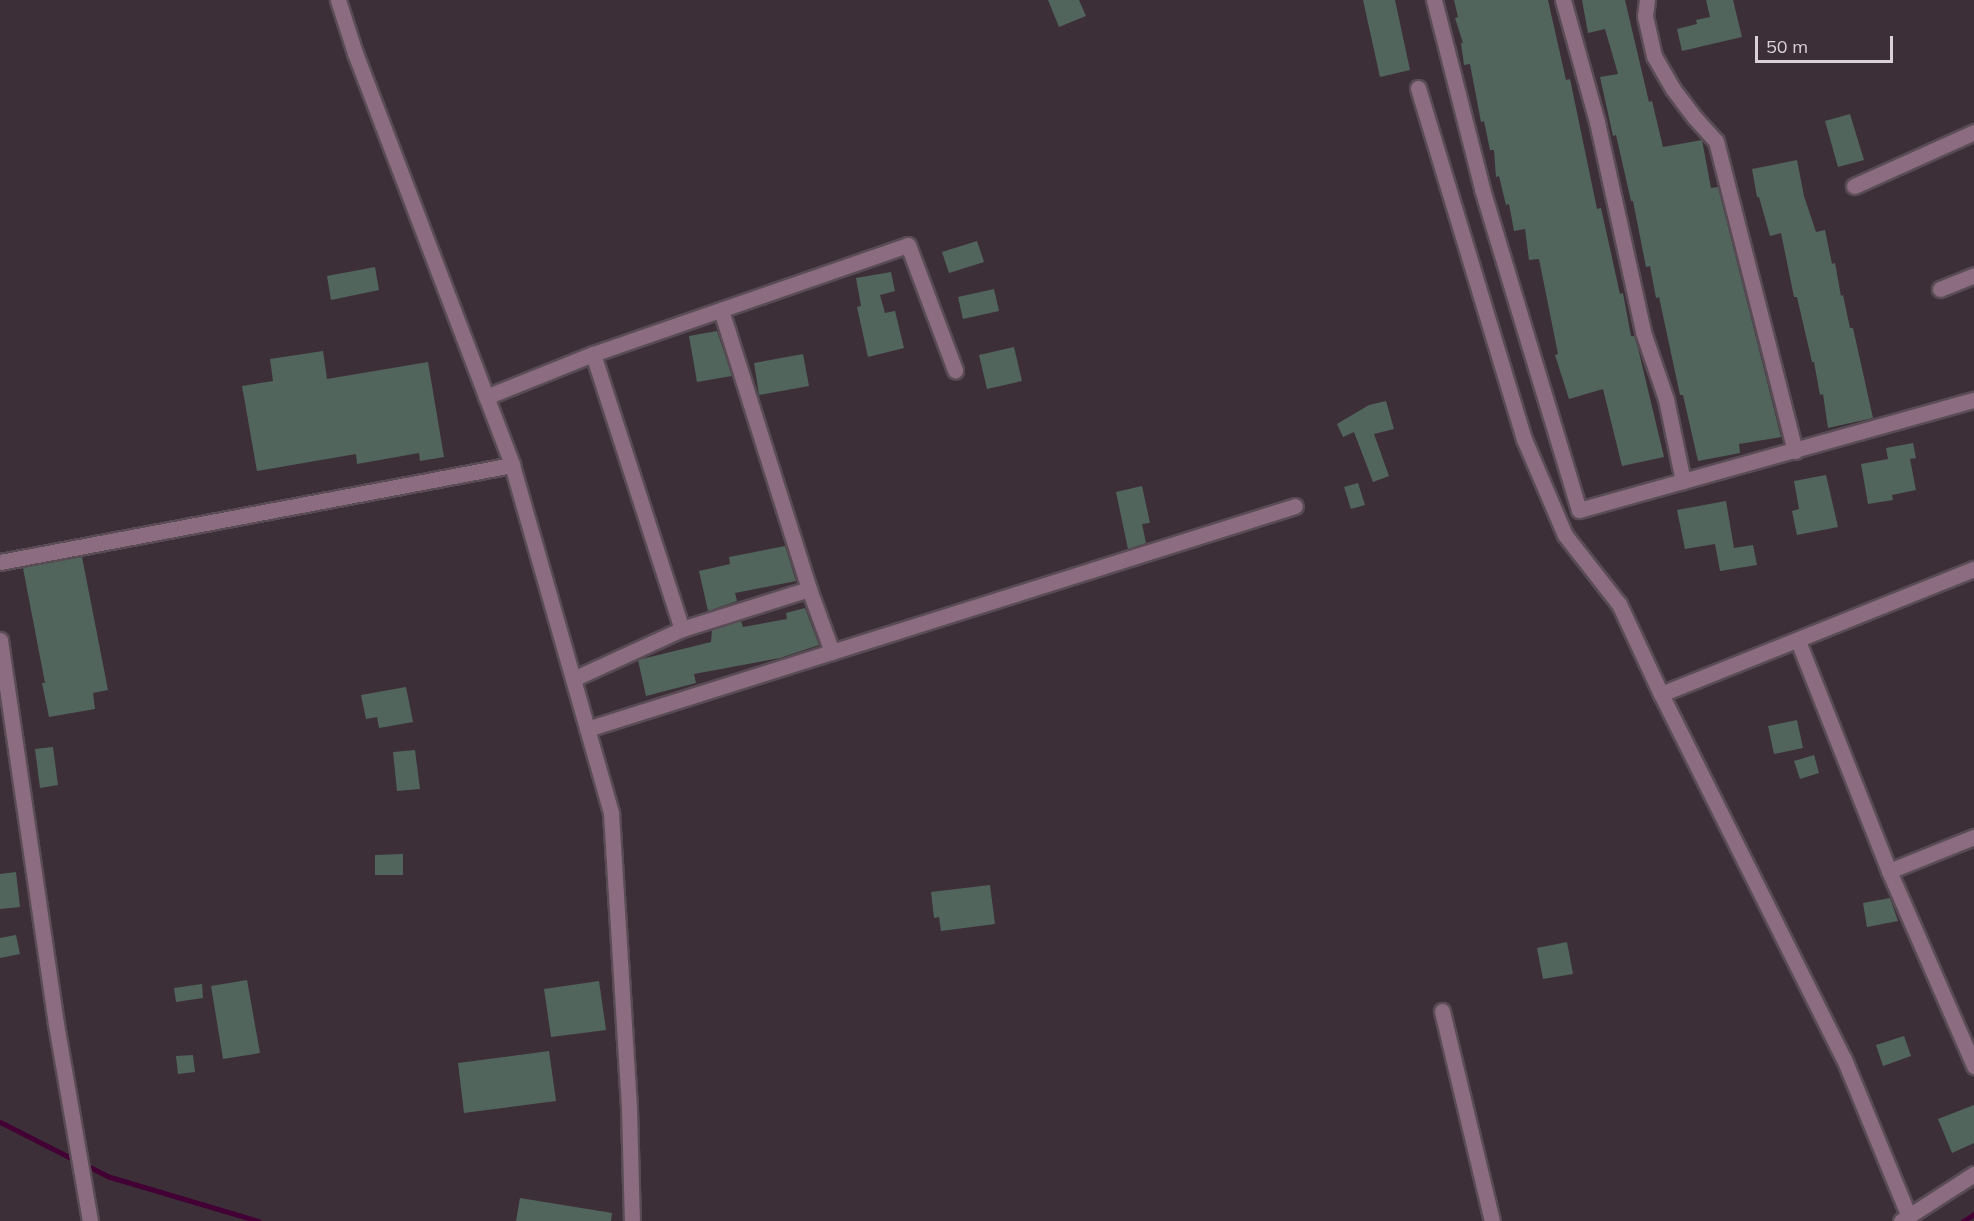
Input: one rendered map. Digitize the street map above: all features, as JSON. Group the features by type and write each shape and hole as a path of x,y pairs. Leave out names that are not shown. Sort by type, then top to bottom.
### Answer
{"street":[{"path":"338,0 355,52 512,465 611,813 629,1109 632,1221"},
{"path":"1434,0 1482,189 1579,510 1974,400"},
{"path":"1563,0 1598,122 1643,332 1666,399 1683,481"},
{"path":"1647,0 1645,16 1654,56 1673,89 1716,141 1795,451"},
{"path":"1418,88 1524,439 1565,535 1619,604 1661,694 1844,1059 1904,1219 1974,1174"},
{"path":"1854,186 1974,132"},
{"path":"486,397 593,354 908,245 955,370"},
{"path":"1940,289 1974,275"},
{"path":"721,310 809,589 832,652"},
{"path":"593,354 682,629"},
{"path":"0,562 512,465"},
{"path":"587,729 1295,506"},
{"path":"1661,694 1974,569"},
{"path":"573,679 682,629 809,589"},
{"path":"0,640 88,1215"},
{"path":"1798,641 1889,871 1974,1066"},
{"path":"1889,871 1974,837"},
{"path":"1442,1011 1492,1221"}],"building":[{"path":"1048,0 1079,0 1086,16 1059,27"},
{"path":"1363,0 1395,0 1410,70 1380,77"},
{"path":"1454,0 1548,0 1566,80 1570,79 1597,209 1601,208 1620,294 1623,293 1631,336 1634,336 1638,348 1664,457 1622,466 1603,389 1569,399 1555,355 1558,354 1539,259 1529,260 1525,229 1514,231 1509,204 1506,205 1499,176 1496,177 1494,150 1490,150 1484,121 1481,122 1470,64 1464,65 1461,43 1463,43 1455,18 1458,17"},
{"path":"1582,0 1625,0 1649,102 1652,101 1663,147 1702,140 1711,188 1718,187 1781,437 1739,444 1740,453 1698,461 1683,395 1680,395 1659,297 1656,298 1650,266 1646,267 1633,201 1631,201 1616,135 1613,136 1600,77 1618,74 1605,29 1588,33"},
{"path":"1706,0 1733,0 1742,37 1682,51 1677,29 1697,24 1696,20 1710,17"},
{"path":"1850,114 1864,160 1838,167 1825,121"},
{"path":"1797,160 1804,196 1816,232 1825,230 1832,264 1835,263 1841,296 1843,295 1850,328 1853,328 1873,418 1828,428 1823,394 1820,395 1797,297 1794,297 1781,233 1770,236 1759,197 1757,197 1752,169"},
{"path":"977,241 984,262 949,273 942,252"},
{"path":"375,267 379,290 331,300 327,276"},
{"path":"891,272 895,291 880,295 885,313 895,311 904,348 868,357 857,307 861,306 856,278"},
{"path":"994,289 999,311 963,319 958,297"},
{"path":"717,331 732,376 697,382 689,336"},
{"path":"1014,347 1022,381 987,389 979,355"},
{"path":"323,351 327,379 428,362 444,457 420,461 419,453 357,464 356,454 257,471 242,386 273,381 270,359"},
{"path":"803,354 809,386 759,395 754,363"},
{"path":"1386,401 1394,429 1374,434 1389,476 1373,482 1354,432 1343,437 1337,424 1369,405"},
{"path":"1913,443 1916,458 1910,459 1916,490 1892,495 1893,500 1868,504 1861,464 1888,459 1886,448"},
{"path":"1826,475 1838,527 1797,535 1792,511 1799,509 1794,481"},
{"path":"1358,483 1365,505 1351,509 1344,487"},
{"path":"1142,486 1150,523 1142,524 1146,543 1128,549 1116,492"},
{"path":"1726,501 1734,548 1753,545 1757,565 1720,571 1715,544 1685,549 1677,510"},
{"path":"785,546 796,581 735,593 737,601 708,611 699,571 730,564 729,557"},
{"path":"82,557 108,690 93,693 95,709 49,717 42,683 45,683 23,568"},
{"path":"805,608 819,645 780,658 694,674 696,683 646,696 638,660 711,642 712,630 741,621 743,627 787,619 786,613"},
{"path":"406,687 413,722 379,728 377,717 366,719 361,695"},
{"path":"1797,720 1803,748 1774,754 1768,726"},
{"path":"53,747 58,785 40,788 35,749"},
{"path":"415,750 420,789 397,791 393,752"},
{"path":"1814,755 1819,773 1800,779 1794,761"},
{"path":"403,854 403,875 375,875 375,855"},
{"path":"16,872 20,907 0,909 0,874"},
{"path":"990,885 995,924 941,931 939,917 934,918 931,892"},
{"path":"1890,898 1898,921 1867,927 1863,903"},
{"path":"16,935 20,954 0,958 0,938"},
{"path":"1567,942 1573,974 1543,979 1537,948"},
{"path":"247,980 260,1053 223,1059 211,986"},
{"path":"599,981 606,1030 551,1037 544,989"},
{"path":"202,984 203,998 176,1002 174,988"},
{"path":"1904,1036 1911,1056 1883,1066 1876,1045"},
{"path":"549,1051 556,1101 464,1113 458,1063"},
{"path":"193,1055 195,1072 178,1074 176,1056"},
{"path":"1974,1105 1974,1143 1952,1153 1938,1119"},
{"path":"520,1198 612,1213 611,1221 516,1221"}],"waterway":[{"path":"0,1122 75,1160"},
{"path":"84,1164 110,1177 259,1221"},
{"path":"1963,1221 1974,1214"}]}
